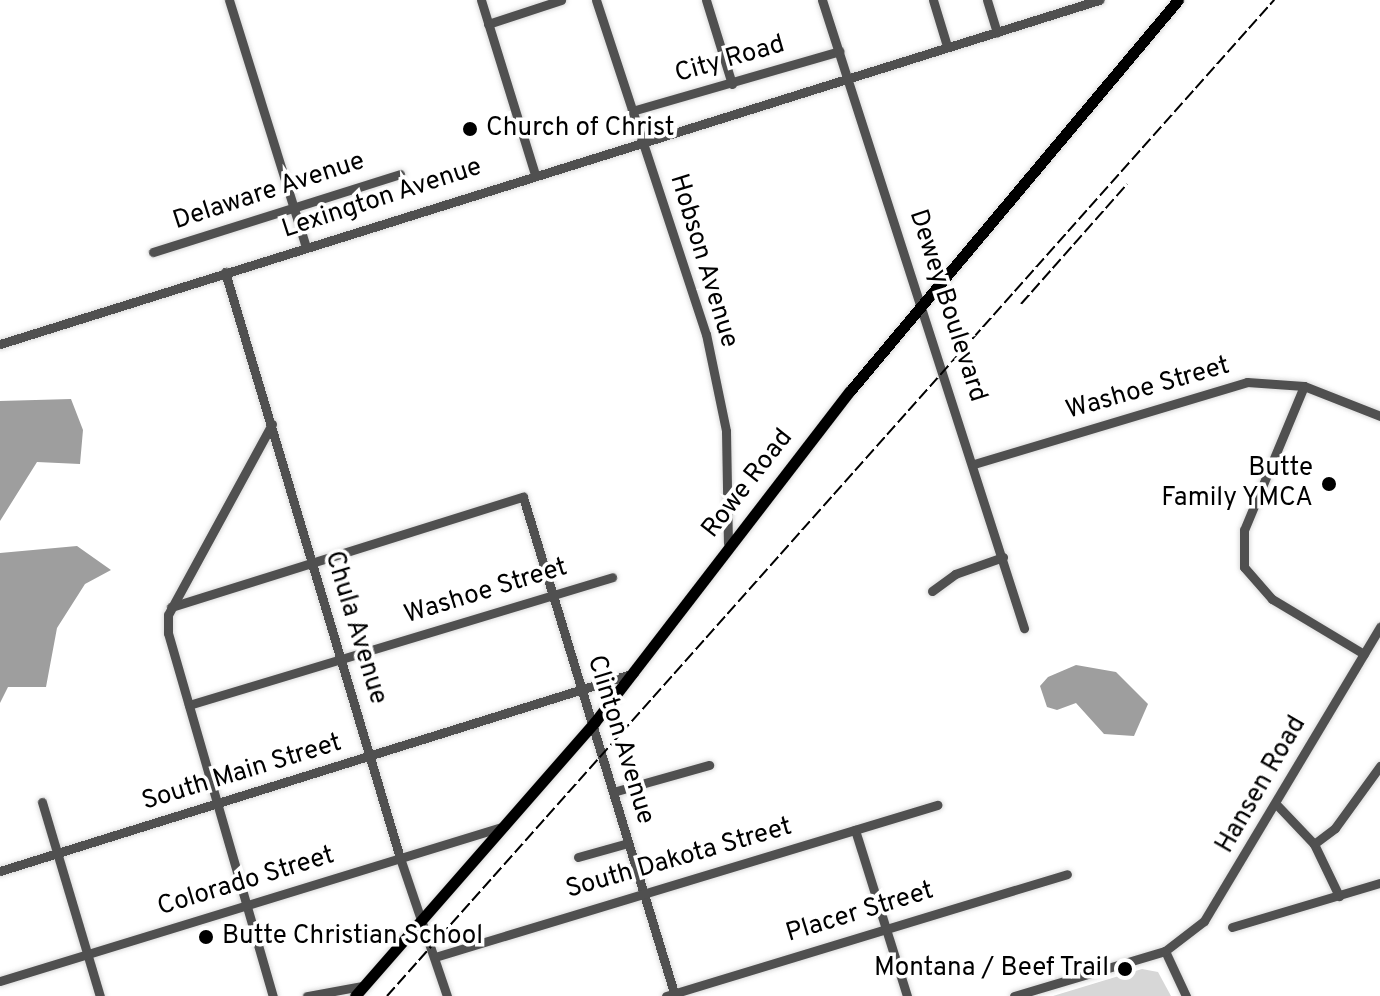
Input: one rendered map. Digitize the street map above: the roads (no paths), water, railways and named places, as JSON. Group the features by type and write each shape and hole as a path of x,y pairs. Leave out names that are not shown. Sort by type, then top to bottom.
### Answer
{"main road":[{"name":"Rowe Road","path":"358,991 594,723 728,543 923,303 1178,0"}],"street":[{"path":"229,0 306,247"},
{"path":"481,0 535,174"},
{"path":"488,24 561,0"},
{"name":"Hobson Avenue","path":"596,0 708,347 726,431 728,543"},
{"path":"706,0 732,84"},
{"name":"Dewey Boulevard","path":"822,0 923,303 1024,628"},
{"path":"933,0 947,46"},
{"path":"987,0 997,32"},
{"name":"Lexington Avenue","path":"0,344 535,174 1099,0"},
{"name":"City Road","path":"632,111 840,51"},
{"name":"Delaware Avenue","path":"153,252 400,174"},
{"name":"Chula Avenue","path":"225,272 400,858 447,996"},
{"name":"Washoe Street","path":"974,464 1247,382 1304,386 1380,416"},
{"path":"1304,386 1244,530 1244,567 1272,599 1364,654"},
{"path":"272,424 171,607 168,633 273,996"},
{"name":"Clinton Avenue","path":"314,564 523,497 594,723 672,995"},
{"path":"932,591 955,574 1003,557"},
{"path":"171,607 314,564"},
{"name":"Washoe Street","path":"189,705 612,577"},
{"name":"Hansen Road","path":"1165,951 1204,921 1277,805 1380,627"},
{"name":"South Main Street","path":"0,871 634,673"},
{"path":"613,792 709,765"},
{"path":"1314,844 1335,828 1380,766"},
{"path":"42,802 100,996"},
{"name":"South Dakota Street","path":"435,957 937,805"},
{"path":"1277,805 1314,844 1339,896"},
{"name":"Colorado Street","path":"0,981 505,826"},
{"path":"855,830 907,996"},
{"path":"578,857 628,843"},
{"name":"Placer Street","path":"672,995 1067,874"},
{"path":"1232,927 1380,883"},
{"path":"1014,996 1165,951 1186,996"},
{"path":"307,996 358,991"}],"railway":[{"path":"387,996 1274,0"},
{"path":"1021,304 1127,184"}],"place":[{"name":"Church of Christ","path":"470,129"},
{"name":"Butte Family YMCA","path":"1329,484"},
{"name":"Butte Christian School","path":"206,937"},
{"name":"Montana / Beef Trail","path":"1125,969"}]}
